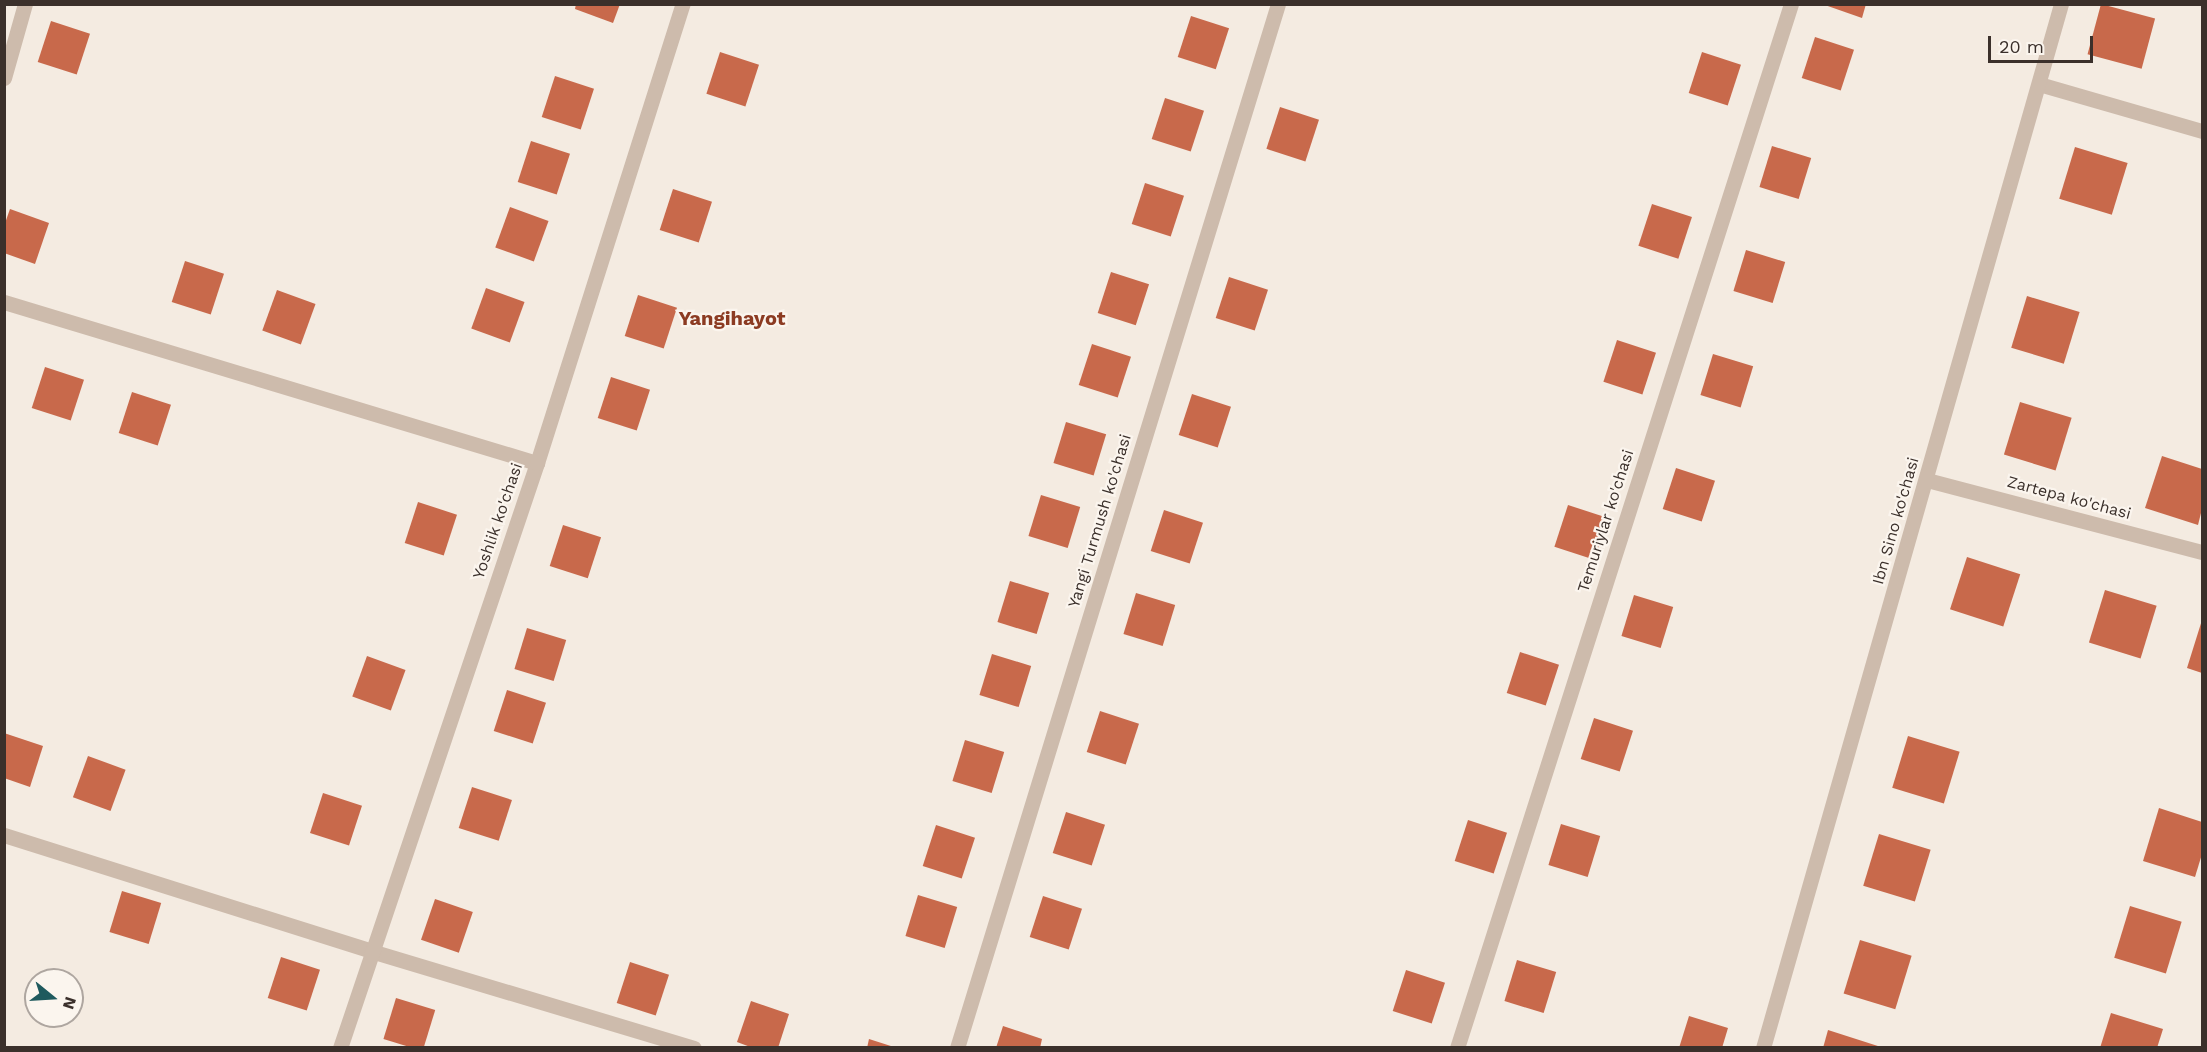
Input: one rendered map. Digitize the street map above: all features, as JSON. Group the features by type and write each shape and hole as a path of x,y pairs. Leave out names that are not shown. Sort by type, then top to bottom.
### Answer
{"street":[{"path":"4,78 25,4"},
{"name":"Yoshlik ko'chasi","path":"340,1047 537,463 683,4"},
{"name":"Yangi Turmush ko'chasi","path":"957,1047 1278,4"},
{"name":"Temuriylar ko'chasi","path":"1457,1047 1791,4"},
{"name":"Ibn Sino ko'chasi","path":"1763,1047 1927,480 2061,4"},
{"path":"2038,84 2202,131"},
{"path":"4,302 537,463"},
{"name":"Zartepa ko'chasi","path":"1927,480 2202,552"},
{"path":"4,835 371,951 694,1047"}],"building":[{"path":"576,4 620,4 613,23 575,9"},
{"path":"1822,4 1866,4 1862,18"},
{"path":"2101,4 2155,18 2142,69 2088,54"},
{"path":"1191,16 1229,28 1216,69 1178,57"},
{"path":"51,21 90,34 77,75 38,62"},
{"path":"1815,37 1854,50 1841,91 1802,78"},
{"path":"720,52 759,65 745,107 706,94"},
{"path":"1702,52 1741,65 1728,106 1689,93"},
{"path":"555,76 594,89 581,130 542,117"},
{"path":"1165,98 1204,111 1191,152 1152,139"},
{"path":"1280,107 1319,120 1305,162 1266,149"},
{"path":"531,141 570,154 557,195 518,182"},
{"path":"1772,146 1811,158 1799,199 1759,187"},
{"path":"2075,147 2128,163 2112,215 2059,199"},
{"path":"1145,183 1184,196 1171,237 1132,224"},
{"path":"673,189 712,202 699,243 660,230"},
{"path":"1652,204 1692,217 1678,259 1638,246"},
{"path":"510,207 549,221 534,261 495,247"},
{"path":"10,209 49,223 35,264 4,253 4,226"},
{"path":"1746,250 1785,262 1773,303 1733,291"},
{"path":"185,261 224,274 211,315 172,302"},
{"path":"1111,272 1149,284 1136,325 1098,313"},
{"path":"1229,277 1268,290 1255,331 1216,318"},
{"path":"486,288 525,302 510,342 471,328"},
{"path":"277,290 316,304 301,344 262,330"},
{"path":"638,295 677,308 664,349 625,336"},
{"path":"2027,296 2080,312 2064,364 2011,348"},
{"path":"1617,340 1656,353 1642,395 1603,382"},
{"path":"1092,344 1131,357 1118,398 1079,385"},
{"path":"1713,354 1753,366 1741,407 1700,395"},
{"path":"45,367 84,380 71,421 32,408"},
{"path":"611,377 650,390 637,431 598,418"},
{"path":"132,392 171,405 158,446 119,433"},
{"path":"1192,394 1231,407 1218,448 1179,435"},
{"path":"2020,402 2072,418 2056,470 2004,455"},
{"path":"1066,422 1106,434 1094,475 1053,463"},
{"path":"2162,456 2202,469 2202,509 2198,525 2145,508"},
{"path":"1676,468 1715,481 1702,522 1663,509"},
{"path":"1041,495 1080,507 1068,548 1028,536"},
{"path":"418,502 457,515 444,556 405,543"},
{"path":"1568,505 1608,518 1594,560 1554,547"},
{"path":"1164,510 1203,523 1190,564 1151,551"},
{"path":"563,525 601,537 588,578 550,566"},
{"path":"1967,557 2020,574 2003,627 1950,609"},
{"path":"1010,581 1049,593 1037,634 997,622"},
{"path":"2105,590 2157,606 2141,658 2089,643"},
{"path":"1136,593 1175,605 1163,646 1123,634"},
{"path":"1634,595 1673,607 1661,648 1621,636"},
{"path":"2202,620 2202,673 2187,668"},
{"path":"527,628 566,640 554,681 514,669"},
{"path":"1520,652 1559,665 1546,706 1507,693"},
{"path":"992,654 1031,666 1019,707 979,695"},
{"path":"367,656 406,670 391,710 352,696"},
{"path":"507,690 546,703 533,744 494,731"},
{"path":"1100,711 1139,724 1126,765 1087,752"},
{"path":"1594,718 1633,731 1620,772 1581,759"},
{"path":"4,733 43,746 30,787 4,778"},
{"path":"1908,736 1960,752 1944,803 1892,788"},
{"path":"965,740 1004,752 992,793 952,781"},
{"path":"88,756 126,770 111,811 73,797"},
{"path":"472,787 512,800 499,841 459,828"},
{"path":"323,793 362,806 349,846 310,833"},
{"path":"2159,808 2202,822 2202,854 2195,877 2143,861"},
{"path":"1066,812 1105,825 1092,866 1053,853"},
{"path":"1468,820 1507,833 1494,874 1455,861"},
{"path":"1561,824 1600,836 1588,877 1548,865"},
{"path":"936,825 975,838 962,879 923,866"},
{"path":"1879,834 1931,850 1915,901 1863,886"},
{"path":"122,891 161,903 149,944 109,932"},
{"path":"918,895 957,907 945,948 905,936"},
{"path":"1043,896 1082,909 1069,950 1030,937"},
{"path":"435,899 473,912 459,953 421,940"},
{"path":"2130,906 2182,922 2166,973 2114,958"},
{"path":"1860,940 1912,956 1895,1009 1844,994"},
{"path":"281,957 320,970 307,1011 268,998"},
{"path":"1517,960 1556,972 1544,1013 1504,1001"},
{"path":"630,962 669,975 656,1016 617,1003"},
{"path":"1406,970 1445,983 1432,1024 1393,1011"},
{"path":"396,998 435,1010 424,1048 412,1048 383,1039"},
{"path":"751,1001 789,1014 778,1048 753,1048 737,1042"},
{"path":"2111,1013 2163,1029 2157,1048 2100,1048"},
{"path":"1689,1016 1728,1028 1722,1048 1679,1048"},
{"path":"1003,1026 1042,1039 1040,1048 996,1048"},
{"path":"1828,1030 1881,1047 1881,1048 1823,1048"},
{"path":"869,1039 894,1047 894,1048 867,1048"}],"district":[{"name":"Yangihayot","path":"732,318"}]}
